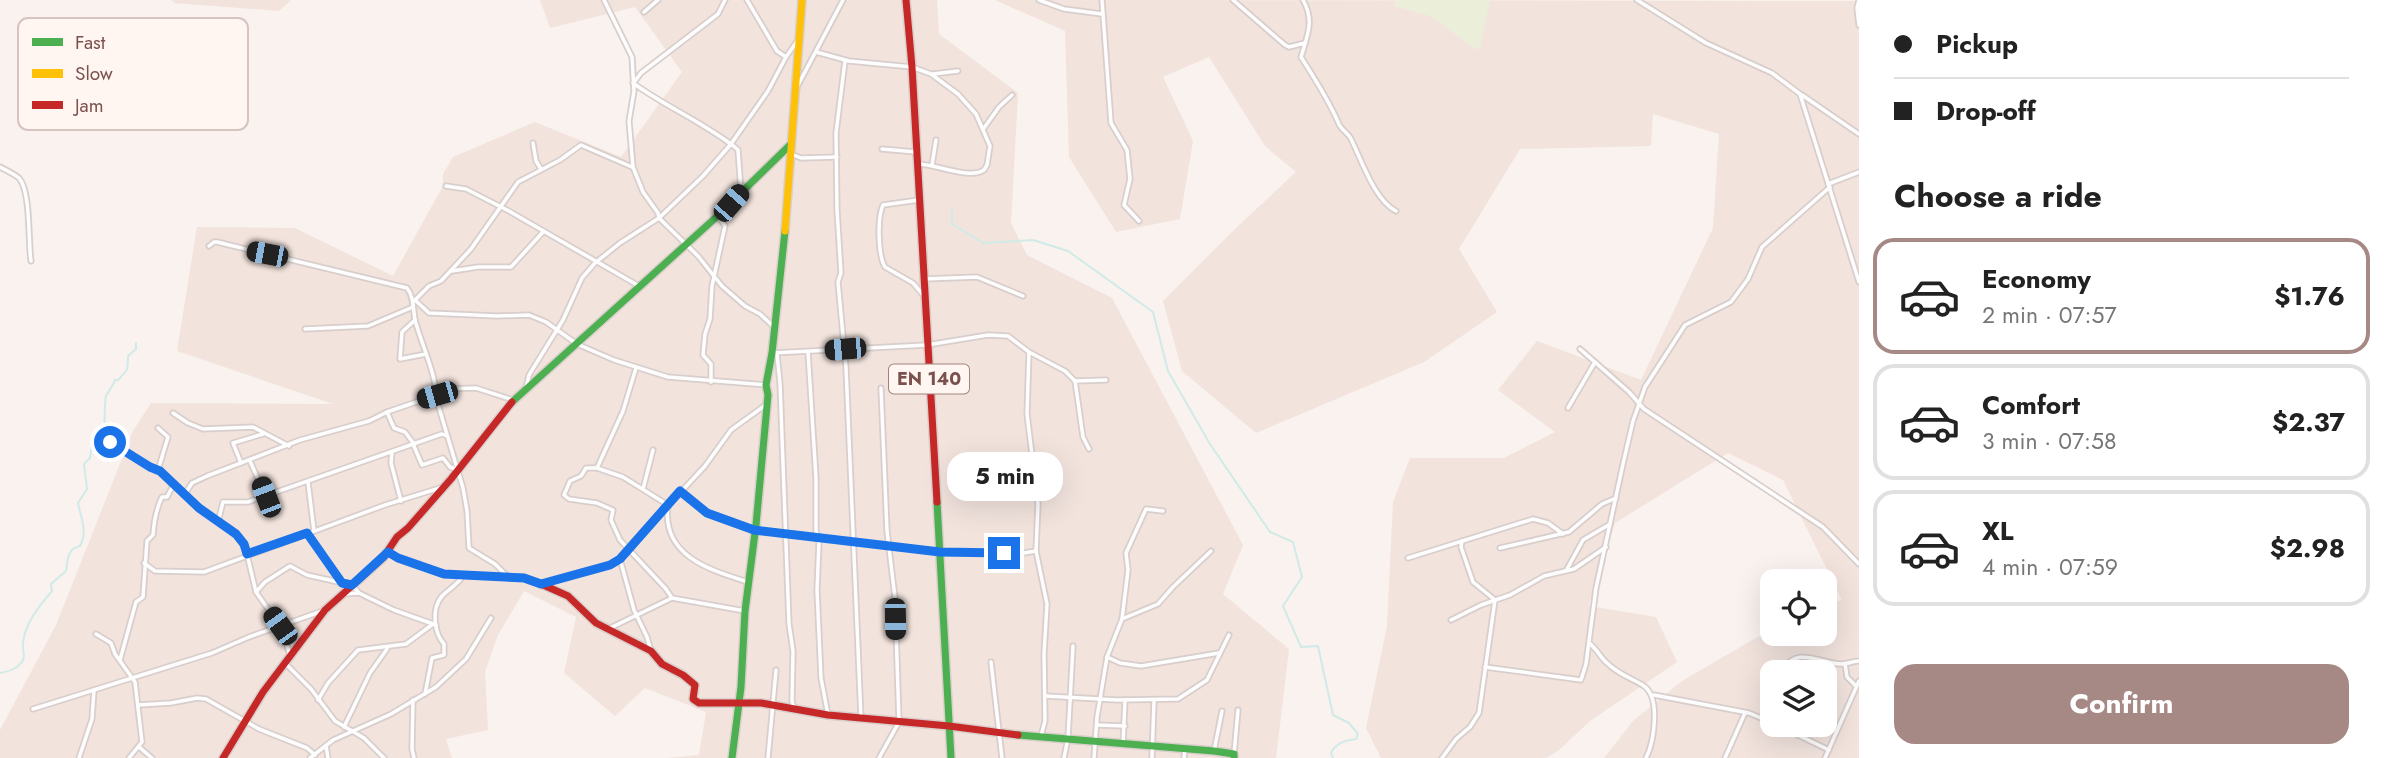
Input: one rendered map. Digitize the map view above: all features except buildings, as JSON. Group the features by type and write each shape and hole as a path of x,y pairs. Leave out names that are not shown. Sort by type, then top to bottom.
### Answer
{"street":[{"path":"604,0 631,51 634,83 629,121 633,167 643,192 659,218 698,256 714,277 745,306 760,314 774,327"},
{"path":"644,12 658,0"},
{"path":"634,83 641,73 718,14 725,0"},
{"path":"747,0 777,51 786,57"},
{"path":"794,710 780,383 774,354 774,327 789,191 802,0"},
{"path":"797,87 843,0"},
{"name":"EN 140","path":"906,0 951,758"},
{"path":"1039,0 1064,9 1102,15"},
{"path":"1102,0 1111,123 1127,150 1130,179 1124,205 1139,221"},
{"path":"1233,0 1285,45 1289,47 1305,43"},
{"path":"1303,0 1310,18 1310,28 1301,57 1334,111 1338,123 1350,136 1354,150 1379,194 1388,208 1396,211"},
{"path":"1637,0 1706,43 1772,73 1859,134"},
{"path":"1858,0 1859,25"},
{"path":"524,393 532,370 557,331 577,284 595,263 659,218 703,176 731,144 768,92 799,38"},
{"path":"816,52 845,63 851,61 912,67 931,74 965,100 984,128 990,146 984,170 972,175 917,164"},
{"path":"845,63 838,120 841,273 838,282 845,349 861,718"},
{"path":"931,74 958,71"},
{"path":"634,83 683,111 689,118 738,150 741,191"},
{"path":"1801,94 1859,281"},
{"path":"984,128 999,107 1012,95"},
{"path":"932,165 936,140"},
{"path":"533,143 536,161 541,169"},
{"path":"223,758 245,721 325,610 388,552 397,537 458,470 514,400 765,172 792,144"},
{"path":"305,330 368,326 414,303 429,286 441,281 471,249 518,182 581,145 633,167"},
{"path":"882,149 916,152"},
{"path":"791,154 805,159 818,156 837,157"},
{"path":"0,167 19,178 22,183 28,211 31,261"},
{"path":"1485,667 1581,680 1585,671 1594,600 1638,403 1672,341 1685,325 1696,317 1731,302 1748,279 1762,247 1829,186 1859,172"},
{"path":"446,186 466,189 639,286"},
{"path":"919,200 883,205 880,215 880,249 885,267 913,283 924,296"},
{"path":"711,382 711,364 704,355 714,277 725,223 718,215"},
{"path":"450,271 478,267 511,267 542,232"},
{"path":"209,246 217,242 407,288 414,303 415,320 458,470 467,511 469,548 495,564 508,577"},
{"path":"923,279 977,277 1023,296"},
{"path":"414,303 429,313 529,315 546,322 577,344 636,368 668,377 766,385"},
{"path":"415,320 402,332 400,359 426,354"},
{"path":"774,354 927,345 961,338 1001,335 1017,341 1029,352 1053,363 1075,381 1106,380"},
{"path":"1580,349 1638,403 1823,527 1859,564"},
{"path":"808,352 816,478 821,678 828,715"},
{"path":"1029,352 1027,414 1038,504 1036,551 1046,604 1046,696 1045,721 1041,736"},
{"path":"732,758 741,687 748,582 754,530 757,525 766,385 774,354"},
{"path":"1569,408 1595,362"},
{"path":"597,468 622,411 636,368"},
{"path":"1075,381 1083,437 1088,449"},
{"path":"184,494 191,484 198,480 289,446 365,422 437,395 445,389 471,387 514,400"},
{"path":"879,758 899,722 895,598 889,546 881,388"},
{"path":"541,584 610,565 620,559 705,466 731,430 766,404"},
{"path":"387,412 394,428 409,435 422,465 443,458 450,467 458,470"},
{"path":"173,413 196,427 251,426 289,446"},
{"path":"158,428 168,437 158,470"},
{"path":"241,464 234,442 263,434"},
{"path":"218,522 223,502 248,502 266,497 413,444 440,435 447,436"},
{"path":"110,442 158,470 199,508 236,534 244,544 256,592 280,626 288,660 335,721 367,740 384,758"},
{"path":"643,489 653,450"},
{"path":"392,453 391,463 401,501"},
{"path":"250,461 266,497"},
{"path":"668,505 623,477 597,468 586,468 581,476 570,481 565,495 569,499 602,504 613,510 612,523 620,540 672,598"},
{"path":"308,482 314,531"},
{"path":"120,660 136,602 143,597 147,541 153,534 162,497 166,498 174,484"},
{"path":"144,563 155,571 199,573 387,504 444,486"},
{"path":"680,491 707,513 754,530 940,552 1018,554 1036,551"},
{"path":"1500,548 1563,534 1576,528 1602,504 1616,498"},
{"path":"668,505 670,528 683,553 701,565 748,582"},
{"path":"1094,758 1107,657 1122,619 1128,570 1126,553 1146,509 1163,511"},
{"path":"1408,558 1533,519 1548,523 1563,534"},
{"path":"1566,571 1583,540 1610,524"},
{"path":"307,533 342,583"},
{"path":"1462,541 1461,547 1473,582 1495,600"},
{"path":"1451,620 1522,589 1544,576 1573,569 1606,547"},
{"path":"1122,619 1158,604 1211,551"},
{"path":"388,552 436,571 463,576 524,578 541,584 568,596 596,623 651,651"},
{"path":"620,559 651,651 662,664 695,685 695,702 761,703 828,715 949,726 1000,734 1153,746 1184,754 1214,751 1234,756 1238,710"},
{"path":"256,592 265,582 290,566 307,575 352,585 359,593 394,610 434,624"},
{"path":"425,695 431,659 444,654 444,644 438,638 434,624 439,601 463,576"},
{"path":"344,594 359,593"},
{"path":"608,629 672,598 745,611"},
{"path":"1442,758 1479,713 1495,600"},
{"path":"33,709 212,653 325,610"},
{"path":"138,705 203,698 259,729 307,748 312,756 334,740 355,732 425,695 462,664 491,618"},
{"path":"318,701 328,683 358,650 407,644 434,624"},
{"path":"96,634 111,643 133,677 142,741 129,758"},
{"path":"1046,696 1154,701 1178,699 1207,680 1229,635"},
{"path":"1588,642 1601,653 1606,663 1629,680 1645,687 1651,694 1654,731 1646,758"},
{"path":"1064,758 1068,738 1073,646"},
{"path":"344,727 369,674 387,648"},
{"path":"1107,657 1120,663 1141,666 1219,653"},
{"path":"1792,660 1814,657 1827,660"},
{"path":"1837,662 1845,664 1859,661"},
{"path":"991,662 1002,758"},
{"path":"1845,664 1847,677 1856,686"},
{"path":"768,758 776,670"},
{"path":"1832,758 1825,757 1859,681"},
{"path":"79,758 92,719 94,691"},
{"path":"1651,694 1760,718"},
{"path":"413,700 414,758"},
{"path":"1123,744 1125,700"},
{"path":"1152,758 1154,701"},
{"path":"1214,751 1216,729 1222,711"},
{"path":"1725,758 1745,713"},
{"path":"1097,725 1125,726"},
{"path":"1802,737 1829,750"},
{"path":"326,746 328,758"},
{"path":"139,747 152,758"}],"shaded area":[{"path":"171,0 291,0 279,11 174,3"},
{"path":"540,0 937,0 939,34 1018,93 1011,223 1027,255 1112,298 1243,545 1223,594 1289,649 1276,758 666,758 699,755 706,712 645,688 615,716 564,673 576,617 524,591 497,637 485,672 488,730 446,739 452,758 0,758 0,730 56,625 133,431 151,403 333,404 177,351 197,227 295,228 393,276 443,186 443,174 453,157 535,122 621,157 682,72 635,7 550,28"},
{"path":"995,0 1859,1 1859,758 1604,758 1633,721 1682,681 1760,636 1760,646 1837,646 1837,602 1842,600 1837,590 1837,569 1827,569 1783,480 1728,453 1615,523 1589,606 1656,617 1677,662 1590,721 1559,750 1546,758 1381,758 1366,728 1387,626 1393,502 1410,458 1504,458 1555,432 1498,390 1537,341 1641,380 1713,228 1719,134 1653,114 1651,146 1520,149 1459,249 1497,312 1424,362 1256,433 1182,371 1163,301 1296,172 1265,146 1209,57 1163,77 1193,141 1180,219 1116,232 1069,157 1065,31"}],"green space":[{"path":"1395,0 1490,0 1480,49 1476,49 1430,16 1394,6"}],"waterway":[{"path":"952,210 952,224 983,243 1033,240 1068,251 1153,312 1168,371 1210,444 1270,532 1293,542 1302,577 1283,606 1301,647 1318,646 1333,715 1349,723 1358,734 1356,739 1335,747 1331,753 1333,758"},
{"path":"0,673 13,669 22,662 24,636 30,621 52,591 51,584 66,571 70,552 80,546 83,525 78,503 87,489 84,464 90,458 93,439 105,431 106,396 115,380 126,371 128,356 136,349 136,343"}],"traffic: fast":[{"path":"512,402 712,221 791,144"},
{"path":"732,758 768,395 766,385 785,231"},
{"path":"937,502 951,758"},
{"path":"1018,735 1214,751 1234,754 1234,758"}],"traffic: slow":[{"path":"785,231 802,0"}],"traffic: jam":[{"path":"906,0 937,502"},
{"path":"223,758 263,692 325,610 383,558 397,537 451,479 512,402"},
{"path":"541,584 568,596 596,623 651,651 662,664 683,675 695,685 693,699 699,703 761,703 828,715 1018,735"}],"route":[{"path":"110,442 170,479 199,508 236,534 244,544 247,554 307,533 342,583 352,585 388,552 444,574 524,578 541,584 610,565 620,559 680,491 699,509 754,530 940,552 1004,553"}]}
